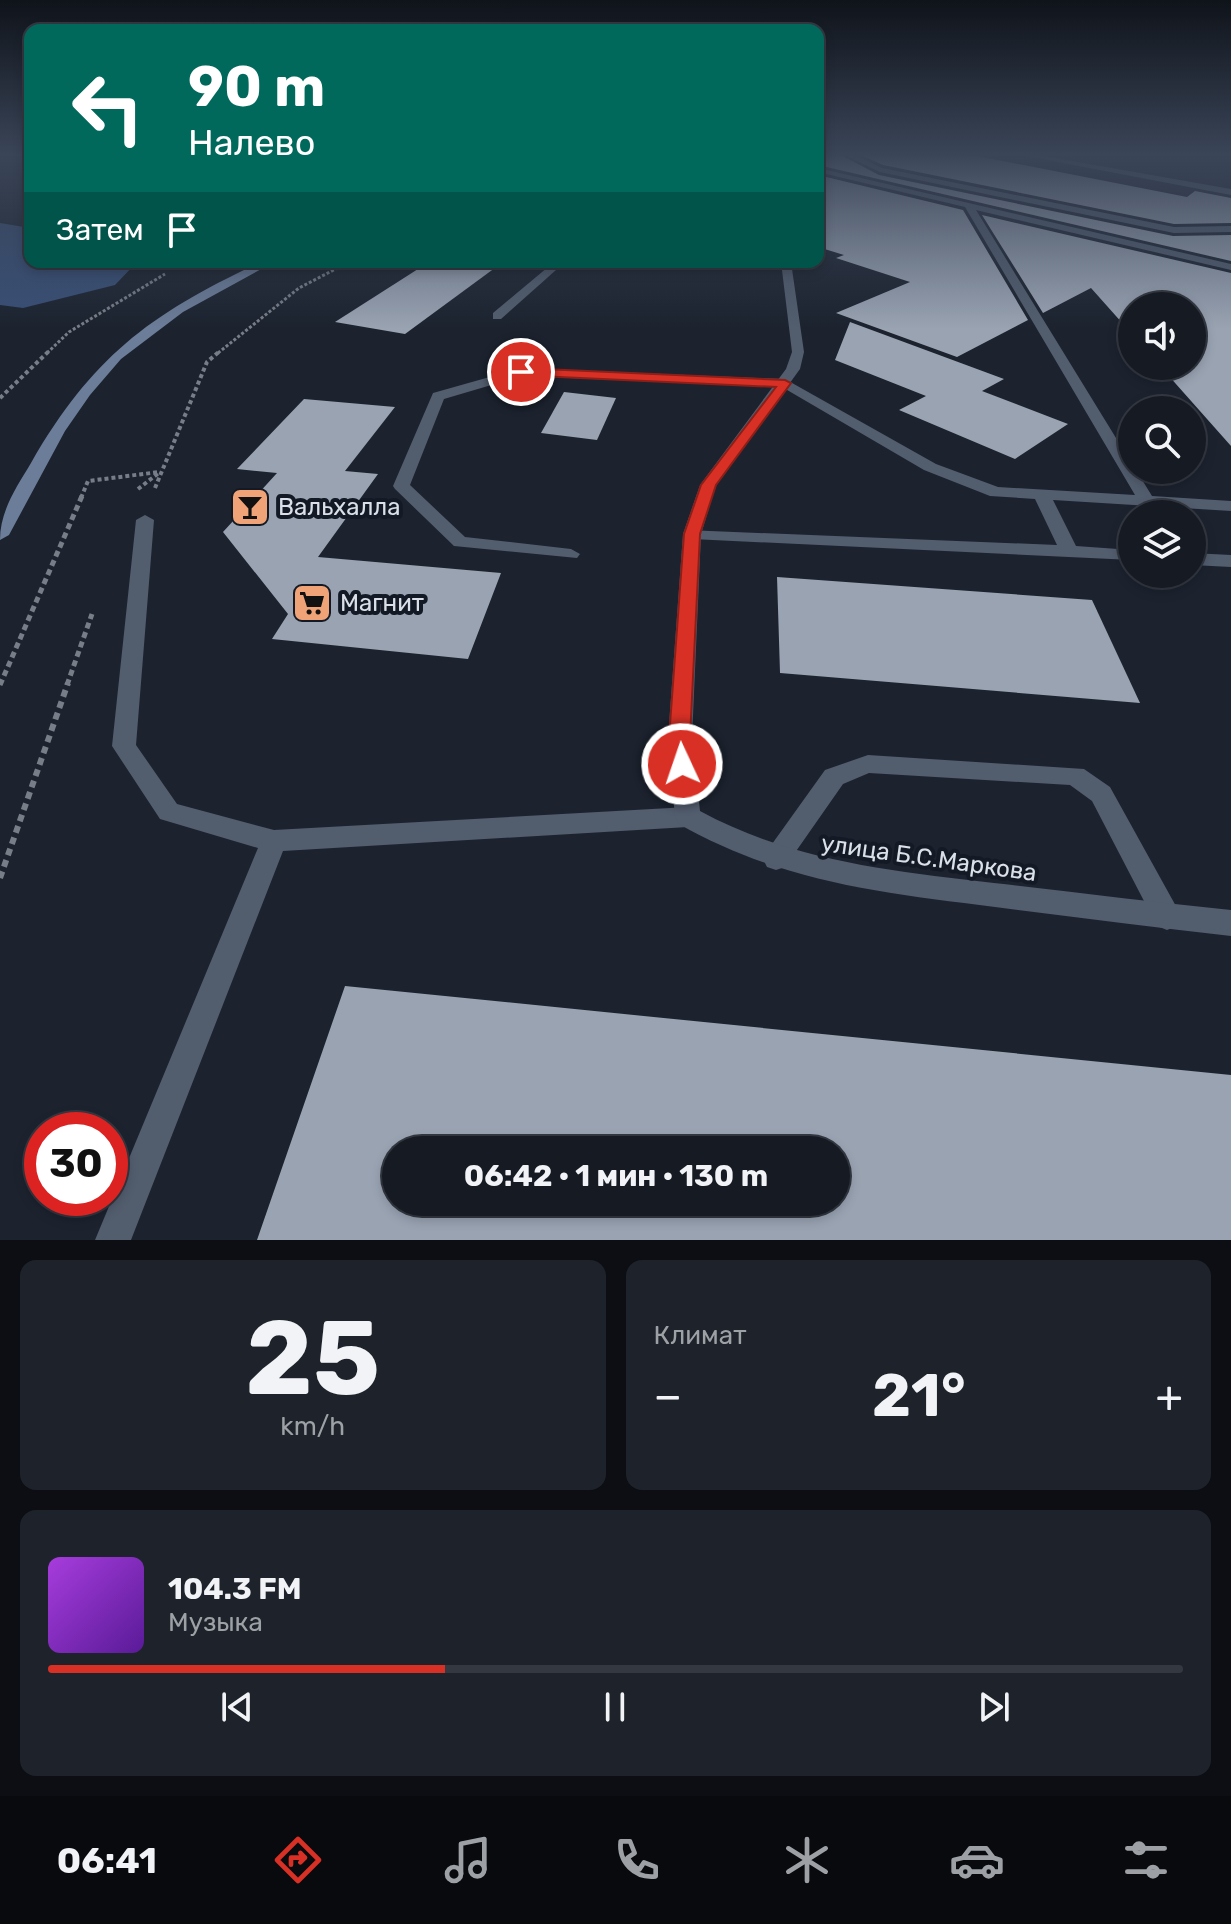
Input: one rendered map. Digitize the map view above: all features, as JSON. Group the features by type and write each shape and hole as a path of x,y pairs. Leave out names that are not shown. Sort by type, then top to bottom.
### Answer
{"main road":[{"path":"0,535 58,429 102,371 147,333 204,295 257,268"}],"street":[{"path":"973,213 1146,500"},
{"path":"998,213 1231,267"},
{"path":"1090,213 1174,230 1231,229"},
{"path":"497,316 553,268"},
{"path":"145,520 124,746 169,812 274,841 688,817 680,738 692,534 708,485 785,383 798,352 787,268"},
{"path":"571,554 460,542 401,486 438,396 521,372 785,383 930,467 996,492 1146,500"},
{"path":"1042,496 1069,551"},
{"path":"1206,504 1231,506"},
{"path":"692,534 1118,554"},
{"path":"1206,560 1231,561"},
{"path":"776,859 834,777 868,764 1075,776 1101,794 1167,917"},
{"name":"улица Б.С.Маркова","path":"688,817 723,839 776,859 855,878 1231,923"},
{"path":"113,1240 274,841"}],"path":[{"path":"145,520 160,472 207,362 299,288 337,268"},
{"path":"0,398 69,332 172,271"},
{"path":"135,491 160,472"},
{"path":"0,685 88,481 160,472"},
{"path":"0,878 93,610"}],"shaded area":[{"path":"0,223 24,227 24,268 131,268 115,285 23,308 0,305"}],"building":[{"path":"824,213 965,213 1028,320 957,357 836,313 910,282 836,258 844,255 824,249"},
{"path":"1024,213 1062,213 1173,236 1231,235 1231,261"},
{"path":"1119,213 1231,213 1231,223 1174,224"},
{"path":"982,215 1231,273 1231,446 1206,418 1206,396 1187,396 1172,380 1206,380 1206,292 1118,292 1118,318 1091,288 1043,313"},
{"path":"420,268 495,268 405,334 335,322"},
{"path":"850,322 1004,379 982,391 1068,424 1015,459 899,410 926,396 835,360"},
{"path":"564,392 616,398 597,440 541,433"},
{"path":"304,399 395,407 345,471 378,474 318,557 501,573 468,659 272,639 288,614 223,532 277,473 237,469"},
{"path":"777,577 1092,600 1140,703 780,673"},
{"path":"345,986 1231,1075 1231,1240 257,1240"}],"place":[{"name":"Вальхалла","path":"250,507"},
{"name":"Магнит","path":"312,603"}],"route":[{"path":"521,372 785,383 708,485 692,534 680,738 682,764"}]}
